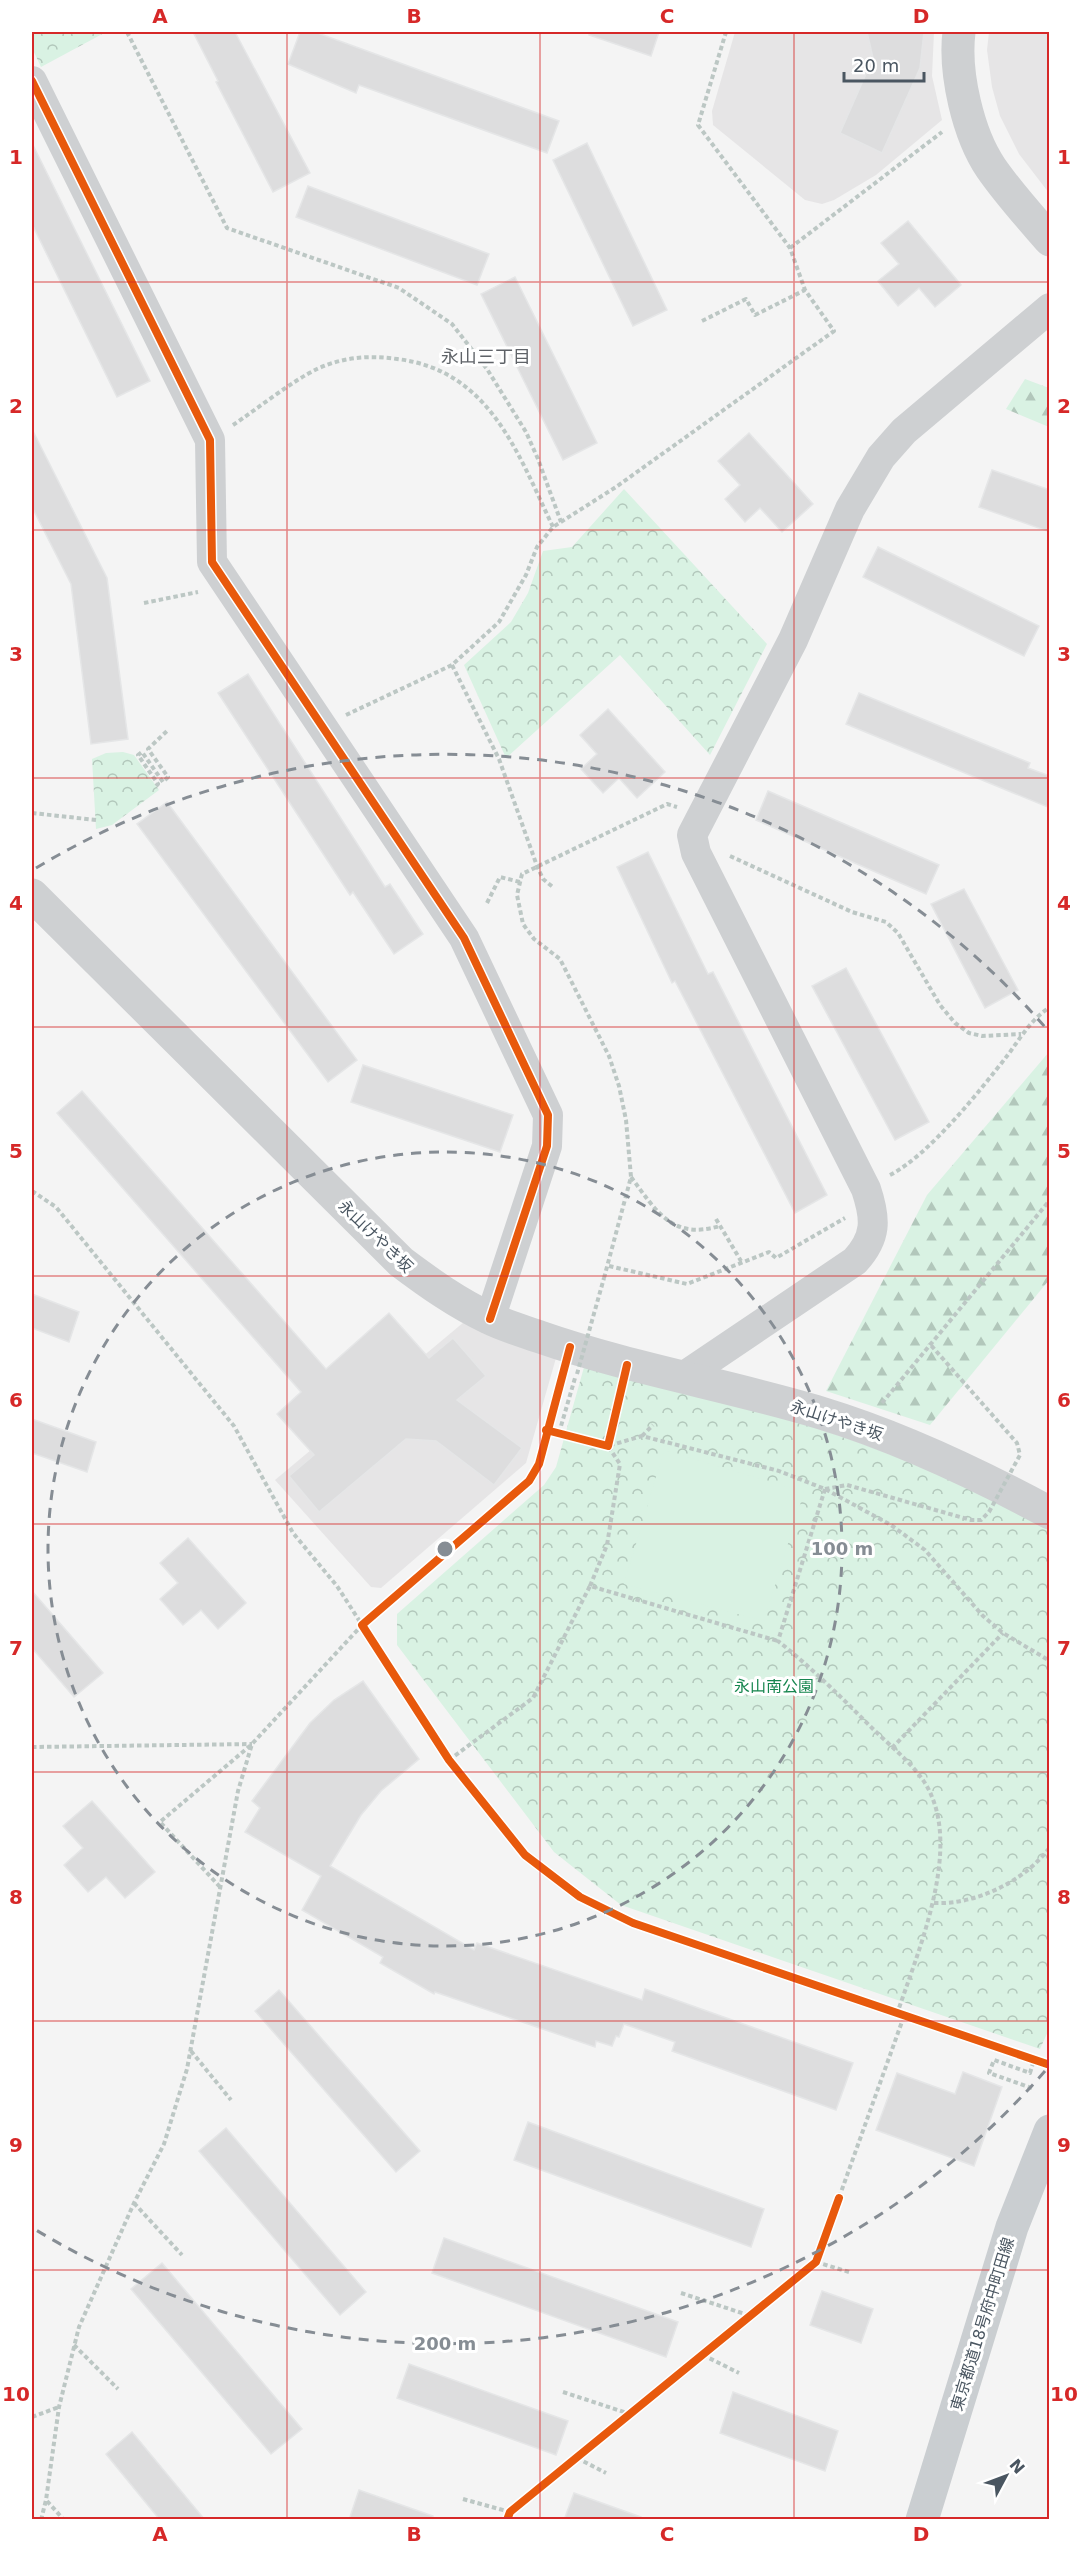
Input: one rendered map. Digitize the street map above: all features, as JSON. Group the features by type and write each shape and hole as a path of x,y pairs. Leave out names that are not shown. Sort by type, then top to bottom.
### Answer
{"main road":[{"name":"東京都道18号府中町田線","path":"922,2520 1011,2227 1050,2131"}],"street":[{"path":"959,32 957,59 966,113 990,166 1050,240"},
{"path":"32,81 210,440 212,562 324,726 464,939 548,1115 547,1146 490,1318"},
{"path":"683,1377 855,1261 864,1251 872,1235 873,1211 866,1189 696,853 692,835 793,640 850,509 881,457 904,431 1050,308"},
{"name":"永山けやき坂","path":"32,895 401,1262 437,1289 573,1360 627,1365 683,1377 863,1427 975,1474 1050,1513"}],"path":[{"path":"127,32 227,228 399,288 452,324 487,369 526,432 561,522"},
{"path":"324,726 452,665 499,622 526,575 537,547 553,527 615,487 834,331 805,290 790,248 698,125 726,32"},
{"path":"790,248 966,113"},
{"path":"702,321 746,299 754,315 805,290"},
{"path":"210,440 315,370 346,358 379,357 406,360 441,372 467,385 491,412 510,437 553,527"},
{"path":"144,603 228,586"},
{"path":"452,665 499,759 537,866 543,879 554,888"},
{"path":"156,786 159,784 138,756 142,752 164,782 168,777 148,749 166,731"},
{"path":"220,1887 160,1822 252,1744 362,1625 529,1481 539,1464 546,1430 609,1266 631,1178 626,1120 619,1086 609,1056 560,959 534,939 523,924 517,895 522,874 667,804 702,815"},
{"path":"32,813 96,820"},
{"path":"696,853 713,848 852,912 886,922 898,933 940,1005 955,1023 969,1033 1021,1034"},
{"path":"487,903 500,877 520,882"},
{"path":"900,1170 925,1149 971,1101 1021,1034 1050,1007"},
{"path":"631,1178 663,1217 672,1224 687,1230 703,1231 720,1226"},
{"path":"32,1191 56,1207 234,1426 293,1533 337,1586 448,1760 525,1855 580,1897 633,1923 1050,2065"},
{"path":"863,1427 929,1344 1050,1200"},
{"path":"609,1266 687,1284 769,1252 776,1258 846,1218"},
{"path":"716,1219 741,1261"},
{"path":"825,1489 848,1485 971,1520 981,1520 989,1512 1020,1455 1017,1443 929,1344"},
{"path":"559,1433 573,1360"},
{"path":"448,1760 533,1698 590,1586 607,1545 620,1464 608,1446 627,1365"},
{"path":"546,1430 608,1446 642,1436 654,1425"},
{"path":"642,1436 779,1471 825,1489 891,1525 925,1550 983,1616 1003,1633 1050,1661"},
{"path":"778,1641 825,1489"},
{"path":"590,1586 778,1641 808,1665 918,1774 932,1796 939,1823 939,1863 934,1903 897,2014"},
{"path":"892,1748 1003,1633"},
{"path":"32,1747 252,1744"},
{"path":"41,2520 59,2407 79,2327 134,2203 164,2144 191,2050 238,1791 252,1744"},
{"path":"934,1903 961,1901 1006,1884 1037,1862 1050,1847"},
{"path":"507,2520 510,2512 816,2262 904,2016"},
{"path":"191,2050 231,2100"},
{"path":"1032,2088 989,2073 994,2060 1030,2073 1034,2060"},
{"path":"134,2203 182,2255"},
{"path":"816,2262 849,2272"},
{"path":"681,2293 752,2316"},
{"path":"74,2344 118,2389"},
{"path":"703,2355 739,2373"},
{"path":"563,2392 630,2414"},
{"path":"32,2417 59,2407"},
{"path":"577,2458 606,2473"},
{"path":"463,2499 510,2512"},
{"path":"46,2500 64,2520"}],"shaded area":[{"path":"735,32 934,32 932,76 942,120 876,175 834,200 822,204 805,200 713,125 712,111"},
{"path":"989,32 1049,32 1049,193 1019,154 1000,116 992,87 987,50"},
{"path":"464,1322 556,1358 526,1463 381,1588 371,1587 275,1480"}],"green space":[{"path":"32,32 106,32 41,67 32,48"},
{"path":"1025,379 1049,388 1049,427 1006,409"},
{"path":"624,489 767,644 710,755 620,655 506,758 464,665 511,622 528,593 543,551 572,547"},
{"path":"123,752 134,755 159,790 112,825 96,829 92,759 106,753"},
{"path":"1049,1052 1049,1280 930,1425 826,1391 927,1195"},
{"name":"永山南公園","path":"586,1360 758,1410 860,1443 956,1483 1049,1530 1050,2027 1040,2049 621,1905 554,1852 397,1645 397,1614 544,1485 556,1467"},
{"path":"664,1450 804,1492 764,1621 624,1584"}],"building":[{"path":"193,32 235,32 310,173 273,192"},
{"path":"300,32 315,32 559,121 547,153 359,85 356,93 288,64"},
{"path":"589,32 659,32 651,56 589,35"},
{"path":"867,32 924,32 920,68 882,153 840,133 873,58"},
{"path":"32,143 150,381 117,397 32,224"},
{"path":"587,143 667,310 633,326 553,160"},
{"path":"308,186 489,254 477,285 296,217"},
{"path":"908,221 961,285 935,307 919,288 898,306 878,281 899,264 881,243"},
{"path":"515,277 597,443 563,460 481,294"},
{"path":"32,429 107,578 128,739 91,744 71,584 32,507"},
{"path":"749,433 813,504 782,532 760,508 745,522 725,499 740,485 718,461"},
{"path":"992,470 1050,490 1050,532 979,507"},
{"path":"878,547 1039,626 1024,656 863,577"},
{"path":"248,674 385,887 390,884 423,934 394,954 353,892 350,895 218,693"},
{"path":"859,693 1030,763 1028,768 1050,776 1050,808 846,724"},
{"path":"608,709 665,772 637,798 619,778 603,793 581,769 597,754 580,735"},
{"path":"768,791 939,865 926,894 756,820"},
{"path":"167,802 357,1060 328,1082 137,824"},
{"path":"648,852 708,974 713,972 827,1195 795,1213 675,981 672,983 617,867"},
{"path":"964,889 1018,990 985,1008 931,904"},
{"path":"846,968 929,1122 895,1140 812,986"},
{"path":"363,1065 513,1115 500,1152 351,1102"},
{"path":"82,1091 326,1369 389,1313 429,1358 453,1338 486,1376 457,1400 522,1448 494,1485 436,1441 406,1439 319,1512 289,1476 314,1455 277,1414 301,1392 57,1113"},
{"path":"32,1294 79,1312 69,1342 32,1328"},
{"path":"32,1419 96,1442 87,1472 32,1453"},
{"path":"188,1538 246,1603 218,1629 201,1610 183,1625 160,1599 178,1583 160,1563"},
{"path":"32,1591 103,1673 74,1697 32,1648"},
{"path":"363,1681 419,1759 381,1791 361,1815 330,1866 474,1950 477,1943 642,2000 645,1989 853,2063 836,2110 672,2051 675,2042 624,2024 619,2037 616,2036 612,2046 596,2041 595,2047 435,1992 434,1994 380,1963 383,1957 302,1910 321,1876 245,1832 260,1808 252,1801 310,1723 334,1700"},
{"path":"92,1801 155,1872 125,1898 106,1877 88,1892 64,1865 83,1848 63,1826"},
{"path":"279,1990 420,2151 396,2172 255,2011"},
{"path":"963,2072 1002,2087 974,2166 876,2130 897,2073 955,2094"},
{"path":"528,2122 764,2209 751,2247 514,2160"},
{"path":"226,2128 366,2292 340,2315 199,2151"},
{"path":"444,2238 678,2322 666,2357 432,2273"},
{"path":"162,2263 302,2429 271,2454 131,2289"},
{"path":"822,2291 873,2309 861,2343 810,2325"},
{"path":"409,2364 568,2421 556,2455 397,2398"},
{"path":"733,2392 838,2431 825,2471 720,2433"},
{"path":"132,2432 205,2520 160,2520 106,2454"},
{"path":"359,2490 433,2516 433,2520 349,2520"},
{"path":"574,2493 641,2517 640,2520 564,2520"}],"cycle path":[{"path":"32,81 210,440 212,562 464,938 548,1115 547,1146 490,1319"},
{"path":"570,1347 539,1464 529,1481 362,1625 449,1760 525,1855 580,1897 633,1923 1050,2065"},
{"path":"546,1430 608,1446 627,1365"},
{"path":"507,2520 510,2512 816,2262 839,2198"}],"district":[{"name":"永山三丁目","path":"486,357"}]}
